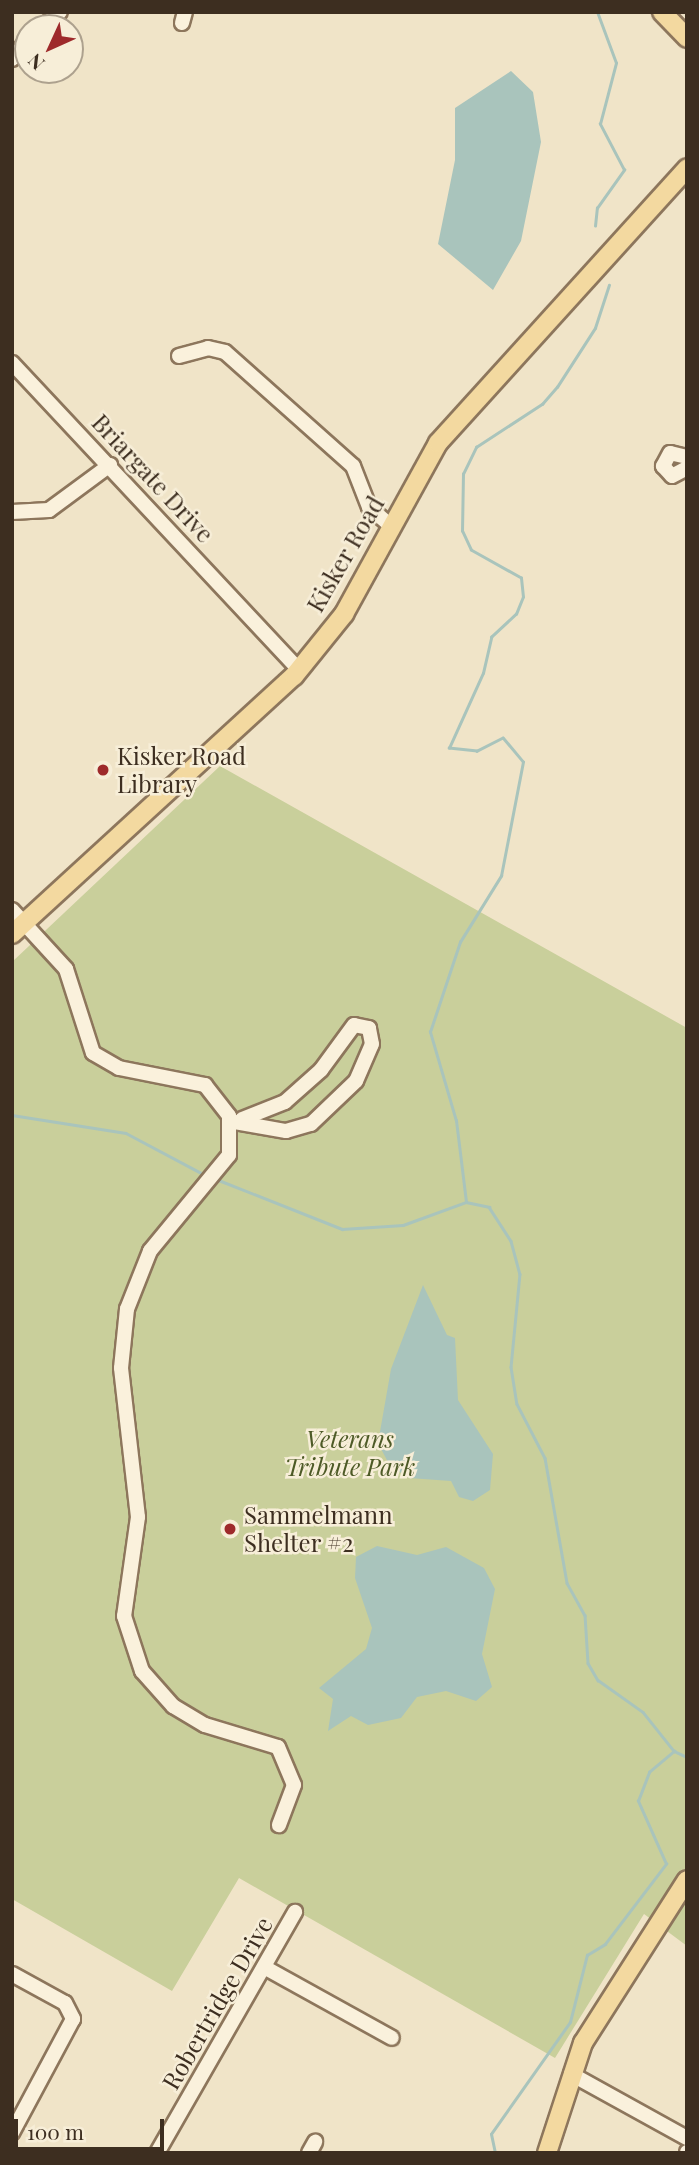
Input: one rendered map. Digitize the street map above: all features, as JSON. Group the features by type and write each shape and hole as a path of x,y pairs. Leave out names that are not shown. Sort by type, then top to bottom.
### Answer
{"main road":[{"path":"662,12 687,38"},
{"name":"Kisker Road","path":"16,922 295,665 344,614 438,443 687,168"},
{"path":"547,2153 571,2074 598,2015 687,1880"}],"street":[{"path":"179,356 208,348 225,352 353,466 369,508 391,526"},
{"name":"Briargate Drive","path":"12,363 258,625 280,658 295,665"},
{"path":"687,457 670,453 663,466 672,476 687,468"},
{"path":"12,512 49,510 110,465"},
{"path":"16,922 66,969 93,1053 119,1068 205,1085 235,1120 295,1131 327,1112 366,1063 372,1044 369,1028 354,1025 321,1070 285,1102 235,1120"},
{"path":"235,1120 232,1145 211,1179 150,1251 127,1309 121,1368 138,1517 123,1597 125,1625 142,1671 173,1706 205,1725 278,1747 295,1785 279,1825"},
{"name":"Robertridge Drive","path":"157,2153 295,1912"},
{"path":"264,1967 392,2038"},
{"path":"12,1974 65,2003 73,2025 12,2133"},
{"path":"571,2074 687,2138"}],"green space":[{"name":"Veterans Tribute Park","path":"220,766 687,1028 687,1946 644,1914 555,2058 239,1878 172,1991 12,1899 12,962"}],"water":[{"path":"511,71 533,92 541,142 521,241 493,290 438,244 455,160 455,108"},
{"path":"423,1285 447,1335 455,1338 458,1400 493,1454 490,1490 473,1501 459,1497 451,1481 409,1478 390,1466 378,1443 391,1369"},
{"path":"377,1546 417,1555 446,1547 484,1568 495,1589 482,1654 492,1687 476,1701 446,1691 417,1697 401,1718 368,1725 351,1716 328,1731 333,1699 319,1688 366,1649 372,1628 355,1578 356,1557"}],"waterway":[{"path":"595,226 597,208 624,170 600,124 616,63 597,12"},
{"path":"466,1202 456,1121 430,1032 460,942 501,876 523,762 503,738 477,751 449,748 483,673 491,637 516,614 523,597 521,578 471,550 462,531 463,474 476,447 542,404 557,387 595,328 609,285"},
{"path":"12,1115 126,1133 207,1176"},
{"path":"216,1179 342,1229 403,1225 466,1202 489,1207 511,1241 520,1274 511,1367 517,1404 545,1458 567,1583 585,1615 588,1663 598,1680 643,1712 674,1751 687,1757"},
{"path":"495,2153 491,2134 570,2022 587,1955 605,1944 666,1864 638,1801 649,1772 674,1751"}],"place":[{"name":"Kisker Road Library","path":"103,770"},
{"name":"Sammelmann Shelter #2","path":"230,1529"}]}
